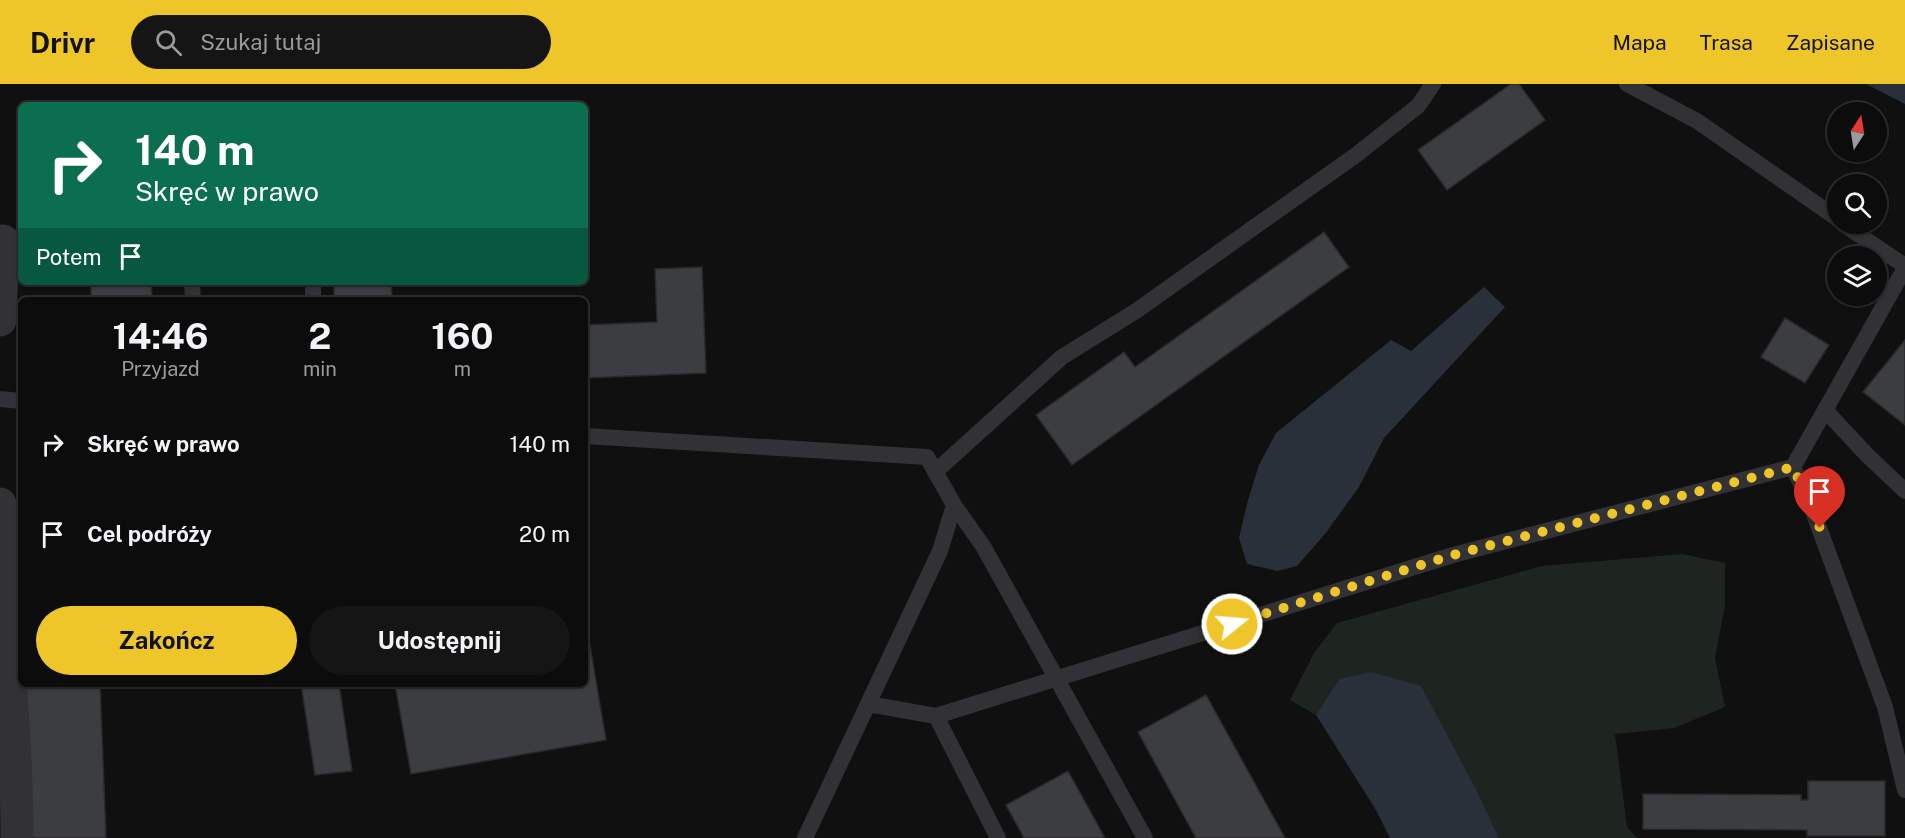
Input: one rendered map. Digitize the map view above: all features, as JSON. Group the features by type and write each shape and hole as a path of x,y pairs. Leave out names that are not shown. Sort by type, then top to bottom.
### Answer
{"street":[{"path":"0,320 3,241"},
{"path":"0,504 2,569 17,784 17,838"}],"lane":[{"path":"935,472 1062,357 1136,311 1356,155 1418,106 1432,84"},
{"path":"1627,84 1697,121 1827,211"},
{"path":"868,704 936,716 1453,555 1793,467 1905,267 1858,234"},
{"path":"0,399 18,401"},
{"path":"1825,410 1905,491"},
{"path":"588,436 927,457 954,505 983,546 1145,838"},
{"path":"1793,467 1811,506 1885,707 1905,790"},
{"path":"805,838 940,551 954,505"},
{"path":"936,716 998,838"}],"shaded area":[{"path":"1866,84 1905,84 1905,104"},
{"path":"1484,287 1505,307 1384,438 1359,487 1325,534 1297,566 1277,571 1247,564 1239,538 1259,465 1276,433 1391,340 1411,351"},
{"path":"1682,554 1725,563 1725,605 1715,658 1725,707 1674,728 1615,734 1627,827 1637,838 1499,838 1477,791 1420,686 1339,679 1316,715 1290,700 1314,653 1337,623 1542,566"},
{"path":"1371,672 1421,686 1477,791 1499,838 1390,838 1376,810 1316,715 1339,679"}],"building":[{"path":"1511,84 1519,84 1545,120 1447,190 1418,150"},
{"path":"1324,232 1349,267 1072,465 1036,415 1124,352 1135,367"},
{"path":"702,267 706,373 588,378 588,325 657,322 655,269"},
{"path":"91,285 151,285 152,297 91,297"},
{"path":"334,285 391,285 392,297 334,297"},
{"path":"1785,318 1829,345 1805,383 1761,357"},
{"path":"1905,340 1905,425 1863,392"},
{"path":"588,634 606,740 411,774 396,687 588,687"},
{"path":"24,687 100,687 106,838 31,838"},
{"path":"301,687 339,687 352,771 315,775"},
{"path":"1206,695 1285,838 1196,838 1138,732"},
{"path":"1068,771 1105,838 1024,838 1006,805"},
{"path":"1808,781 1885,781 1885,836 1807,836 1807,830 1643,829 1643,794 1801,795 1801,800 1808,800"}],"route":[{"path":"1232,624 1453,555 1793,467 1820,528"}]}
